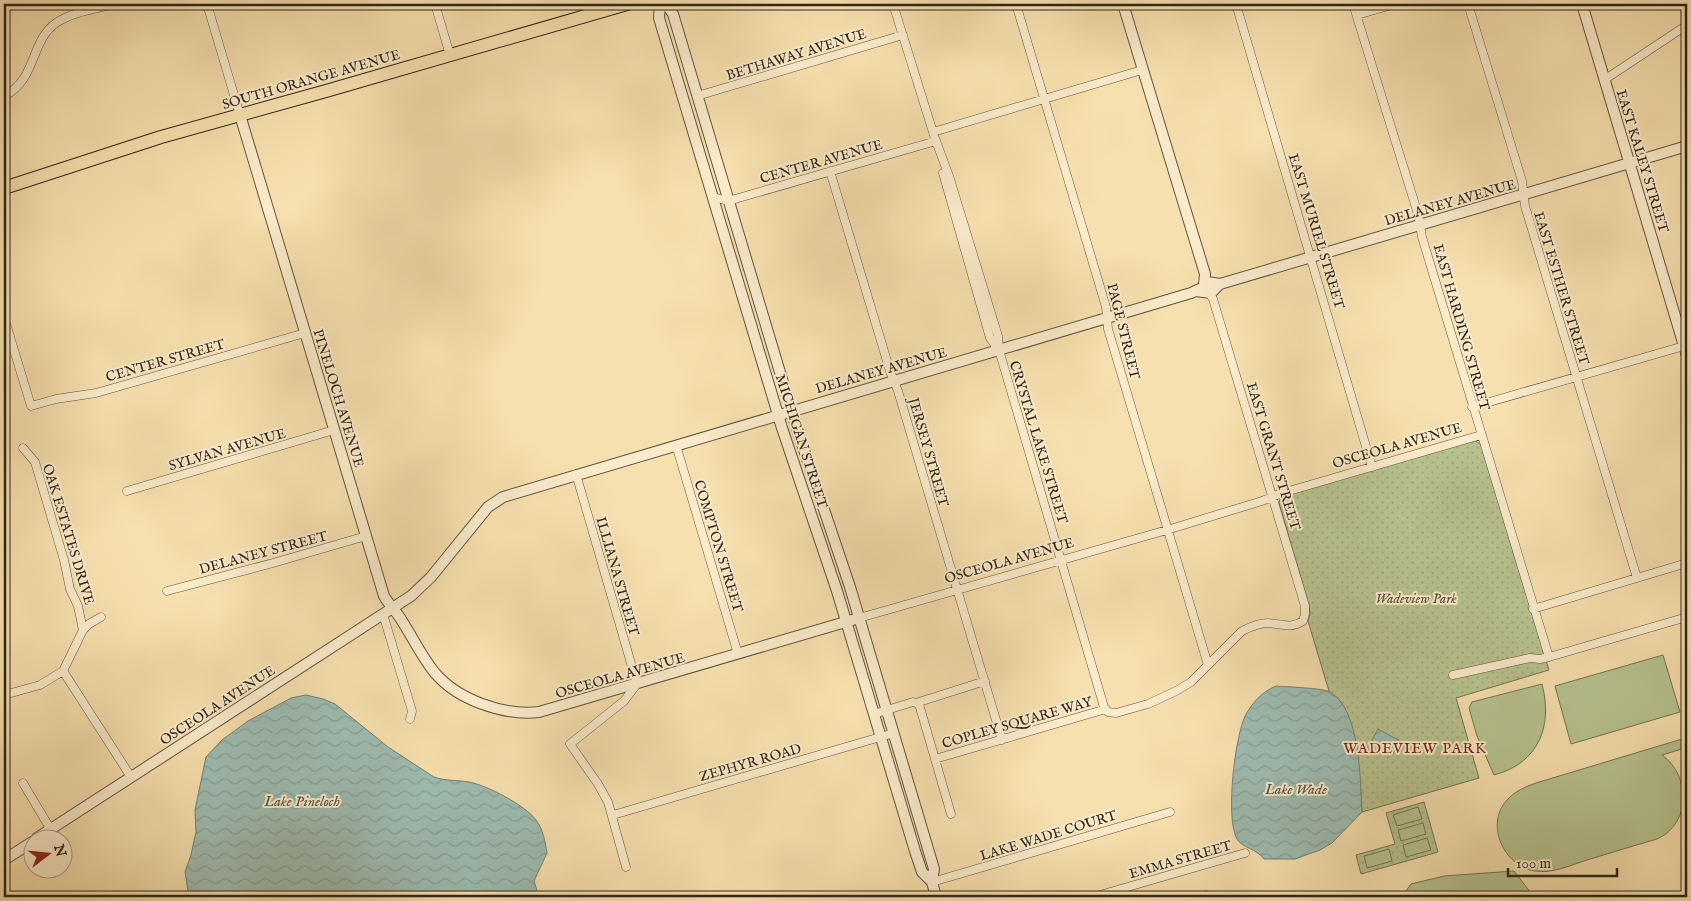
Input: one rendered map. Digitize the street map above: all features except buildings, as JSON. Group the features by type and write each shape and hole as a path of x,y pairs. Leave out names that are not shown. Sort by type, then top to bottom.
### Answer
{"main road":[{"name":"SOUTH ORANGE AVENUE","path":"4,188 161,137 627,4"}],"street":[{"path":"4,96 12,92 22,82 43,36 56,23 73,15 115,4"},
{"name":"PINELOCH AVENUE","path":"207,4 384,596 431,667 454,690 508,712 528,714 544,712"},
{"path":"435,4 450,55"},
{"name":"MICHIGAN STREET","path":"660,4 659,18 778,414 846,622 922,872 932,882"},
{"name":"MICHIGAN STREET","path":"666,4 673,14 791,411 860,618 934,869 932,882 936,897"},
{"name":"CRYSTAL LAKE STREET","path":"894,4 936,141 990,338 999,350 1107,711"},
{"name":"PAGE STREET","path":"1016,4 1106,306 1108,329 1208,665"},
{"name":"EAST GRANT STREET","path":"1123,4 1305,606 1303,621"},
{"name":"EAST MURIEL STREET","path":"1236,4 1372,467"},
{"name":"EAST HARDING STREET","path":"1354,4 1418,214 1472,407 1549,657"},
{"path":"1357,15 1395,4"},
{"name":"EAST ESTHER STREET","path":"1468,4 1522,181 1525,206 1637,578"},
{"name":"EAST KALEY STREET","path":"1582,4 1686,351"},
{"path":"1604,80 1687,25"},
{"name":"BETHAWAY AVENUE","path":"697,96 903,35"},
{"path":"933,132 1142,70"},
{"name":"CENTER AVENUE","path":"728,201 936,141"},
{"name":"DELANEY AVENUE","path":"517,492 1687,146"},
{"name":"JERSEY STREET","path":"830,171 1002,740"},
{"path":"713,197 728,201"},
{"path":"741,292 754,288"},
{"name":"CENTER STREET","path":"4,317 31,406 56,399 96,393 305,333"},
{"name":"OSCEOLA AVENUE","path":"1472,407 1686,351"},
{"name":"SYLVAN AVENUE","path":"127,491 334,430"},
{"name":"OSCEOLA AVENUE","path":"544,712 1061,559 1167,530 1481,435"},
{"name":"COMPTON STREET","path":"676,445 738,654"},
{"name":"OAK ESTATES DRIVE","path":"23,448 35,462 64,560 70,589 78,606 83,630"},
{"name":"ILLIANA STREET","path":"576,474 637,684"},
{"name":"OSCEOLA AVENUE","path":"54,828 416,593 492,504 500,498 517,492"},
{"path":"816,529 826,537 833,537"},
{"name":"DELANEY STREET","path":"167,591 366,536"},
{"path":"1533,608 1687,563"},
{"path":"383,614 412,711 410,719"},
{"path":"4,695 40,685 63,671 83,630 101,617"},
{"path":"1453,676 1530,658 1540,659 1549,657 1687,617"},
{"name":"COPLEY SQUARE WAY","path":"935,759 1107,711 1116,713 1163,698 1191,682 1236,636 1251,627 1268,623 1292,626 1303,621"},
{"path":"63,671 130,777"},
{"path":"874,714 985,681"},
{"path":"626,867 608,802 570,744 624,701 637,684"},
{"path":"916,702 919,704 951,814"},
{"name":"ZEPHYR ROAD","path":"613,815 894,733"},
{"path":"23,783 50,828"},
{"name":"LAKE WADE COURT","path":"932,882 1170,812"},
{"path":"4,860 22,848"},
{"name":"EMMA STREET","path":"1093,897 1245,853"}],"green space":[{"name":"Wadeview Park","path":"1471,440 1481,445 1549,670 1456,698 1479,778 1362,812 1359,771 1338,699 1329,691 1308,621 1310,614 1309,605 1279,503 1280,499 1284,496"},
{"path":"1663,655 1680,712 1571,744 1555,686"},
{"path":"1542,684 1545,714 1544,728 1539,741 1522,762 1494,775 1477,736 1469,708 1472,702"},
{"path":"1682,739 1685,748 1662,755 1672,764 1678,775 1683,799 1681,811 1676,822 1668,832 1657,839 1561,869 1541,872 1524,868 1507,853 1501,843 1497,821 1500,810 1507,800 1517,792 1536,783"},
{"path":"1424,802 1438,852 1361,874 1356,855 1395,844 1386,813"},
{"path":"1418,807 1422,819 1397,826 1393,815"},
{"path":"1423,823 1426,834 1401,841 1398,830"},
{"path":"1427,838 1431,850 1406,857 1403,845"},
{"path":"1389,849 1392,861 1367,868 1364,856"},
{"path":"1514,871 1534,897 1408,897 1406,891 1411,884 1444,876"},
{"path":"1205,891 1213,892 1223,897 1179,897"}],"water":[{"name":"Lake Wade","path":"1276,686 1326,691 1330,692 1340,701 1348,714 1353,730 1359,765 1362,812 1332,843 1320,850 1295,859 1264,859 1257,852 1239,842 1233,828 1233,776 1238,739 1242,725 1246,714 1255,701 1262,694"},
{"name":"Lake Pineloch","path":"306,695 335,704 388,747 434,777 469,782 485,787 505,796 531,814 540,827 547,853 534,881 539,897 189,897 185,872 196,832 195,810 206,757 222,740 248,721 291,698"},
{"path":"1378,729 1400,741 1393,754 1371,742"}],"district":[{"name":"WADEVIEW PARK","path":"1415,748"}]}
